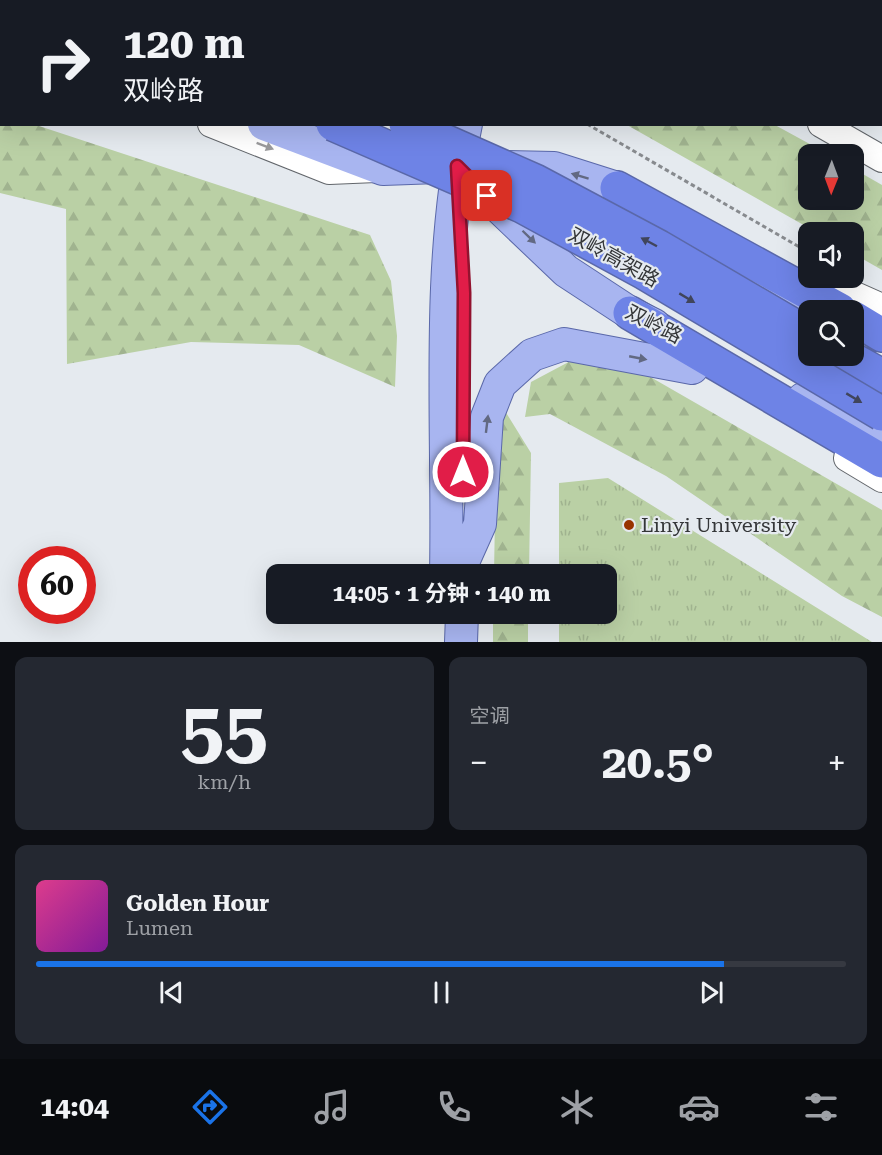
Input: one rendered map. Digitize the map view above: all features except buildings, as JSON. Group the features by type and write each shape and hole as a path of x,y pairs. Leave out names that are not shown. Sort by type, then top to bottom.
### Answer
{"highway":[{"name":"双岭高架路","path":"338,126 522,206 645,273 882,414"},
{"name":"双岭高架路","path":"411,126 535,181 659,248 798,328"},
{"path":"617,188 822,300"},
{"path":"630,313 882,461"},
{"path":"864,324 882,335"},
{"path":"864,366 882,376"}],"main road":[{"path":"269,126 383,169 457,166 554,168 617,188 798,308"},
{"name":"双岭路","path":"430,126 457,166 566,271 630,313 882,438"},
{"path":"455,126 464,293 457,564"},
{"path":"457,166 466,126"},
{"path":"460,564 480,524 487,417 500,384 532,355 564,344 692,368"},
{"path":"864,349 882,359"},
{"path":"445,642 446,624"},
{"path":"461,642 462,624"}],"street":[{"path":"216,126 329,171 383,169"},
{"path":"824,126 882,159"},
{"path":"617,188 798,269"},
{"path":"839,288 882,307"},
{"path":"630,313 692,368 882,479"}],"path":[{"path":"590,126 798,246"}],"green space":[{"path":"0,126 39,126 370,235 391,281 397,336 395,387 299,345 191,342 67,364 66,209 0,193"},
{"path":"629,126 777,126 810,144 798,144 798,210 864,210 864,175 882,185 882,270 864,260 864,222 798,222"},
{"path":"578,357 633,367 882,510 882,617 842,596 666,476 550,414 525,417 531,382"},
{"path":"497,398 531,453 529,564 494,564"},
{"path":"608,478 872,642 559,642 559,624 617,624 617,564 559,564 559,483"},
{"path":"493,624 528,624 528,642 493,642"}],"place":[{"name":"Linyi University","path":"629,525"}],"route":[{"path":"463,472 464,293 457,166 487,196"}]}
